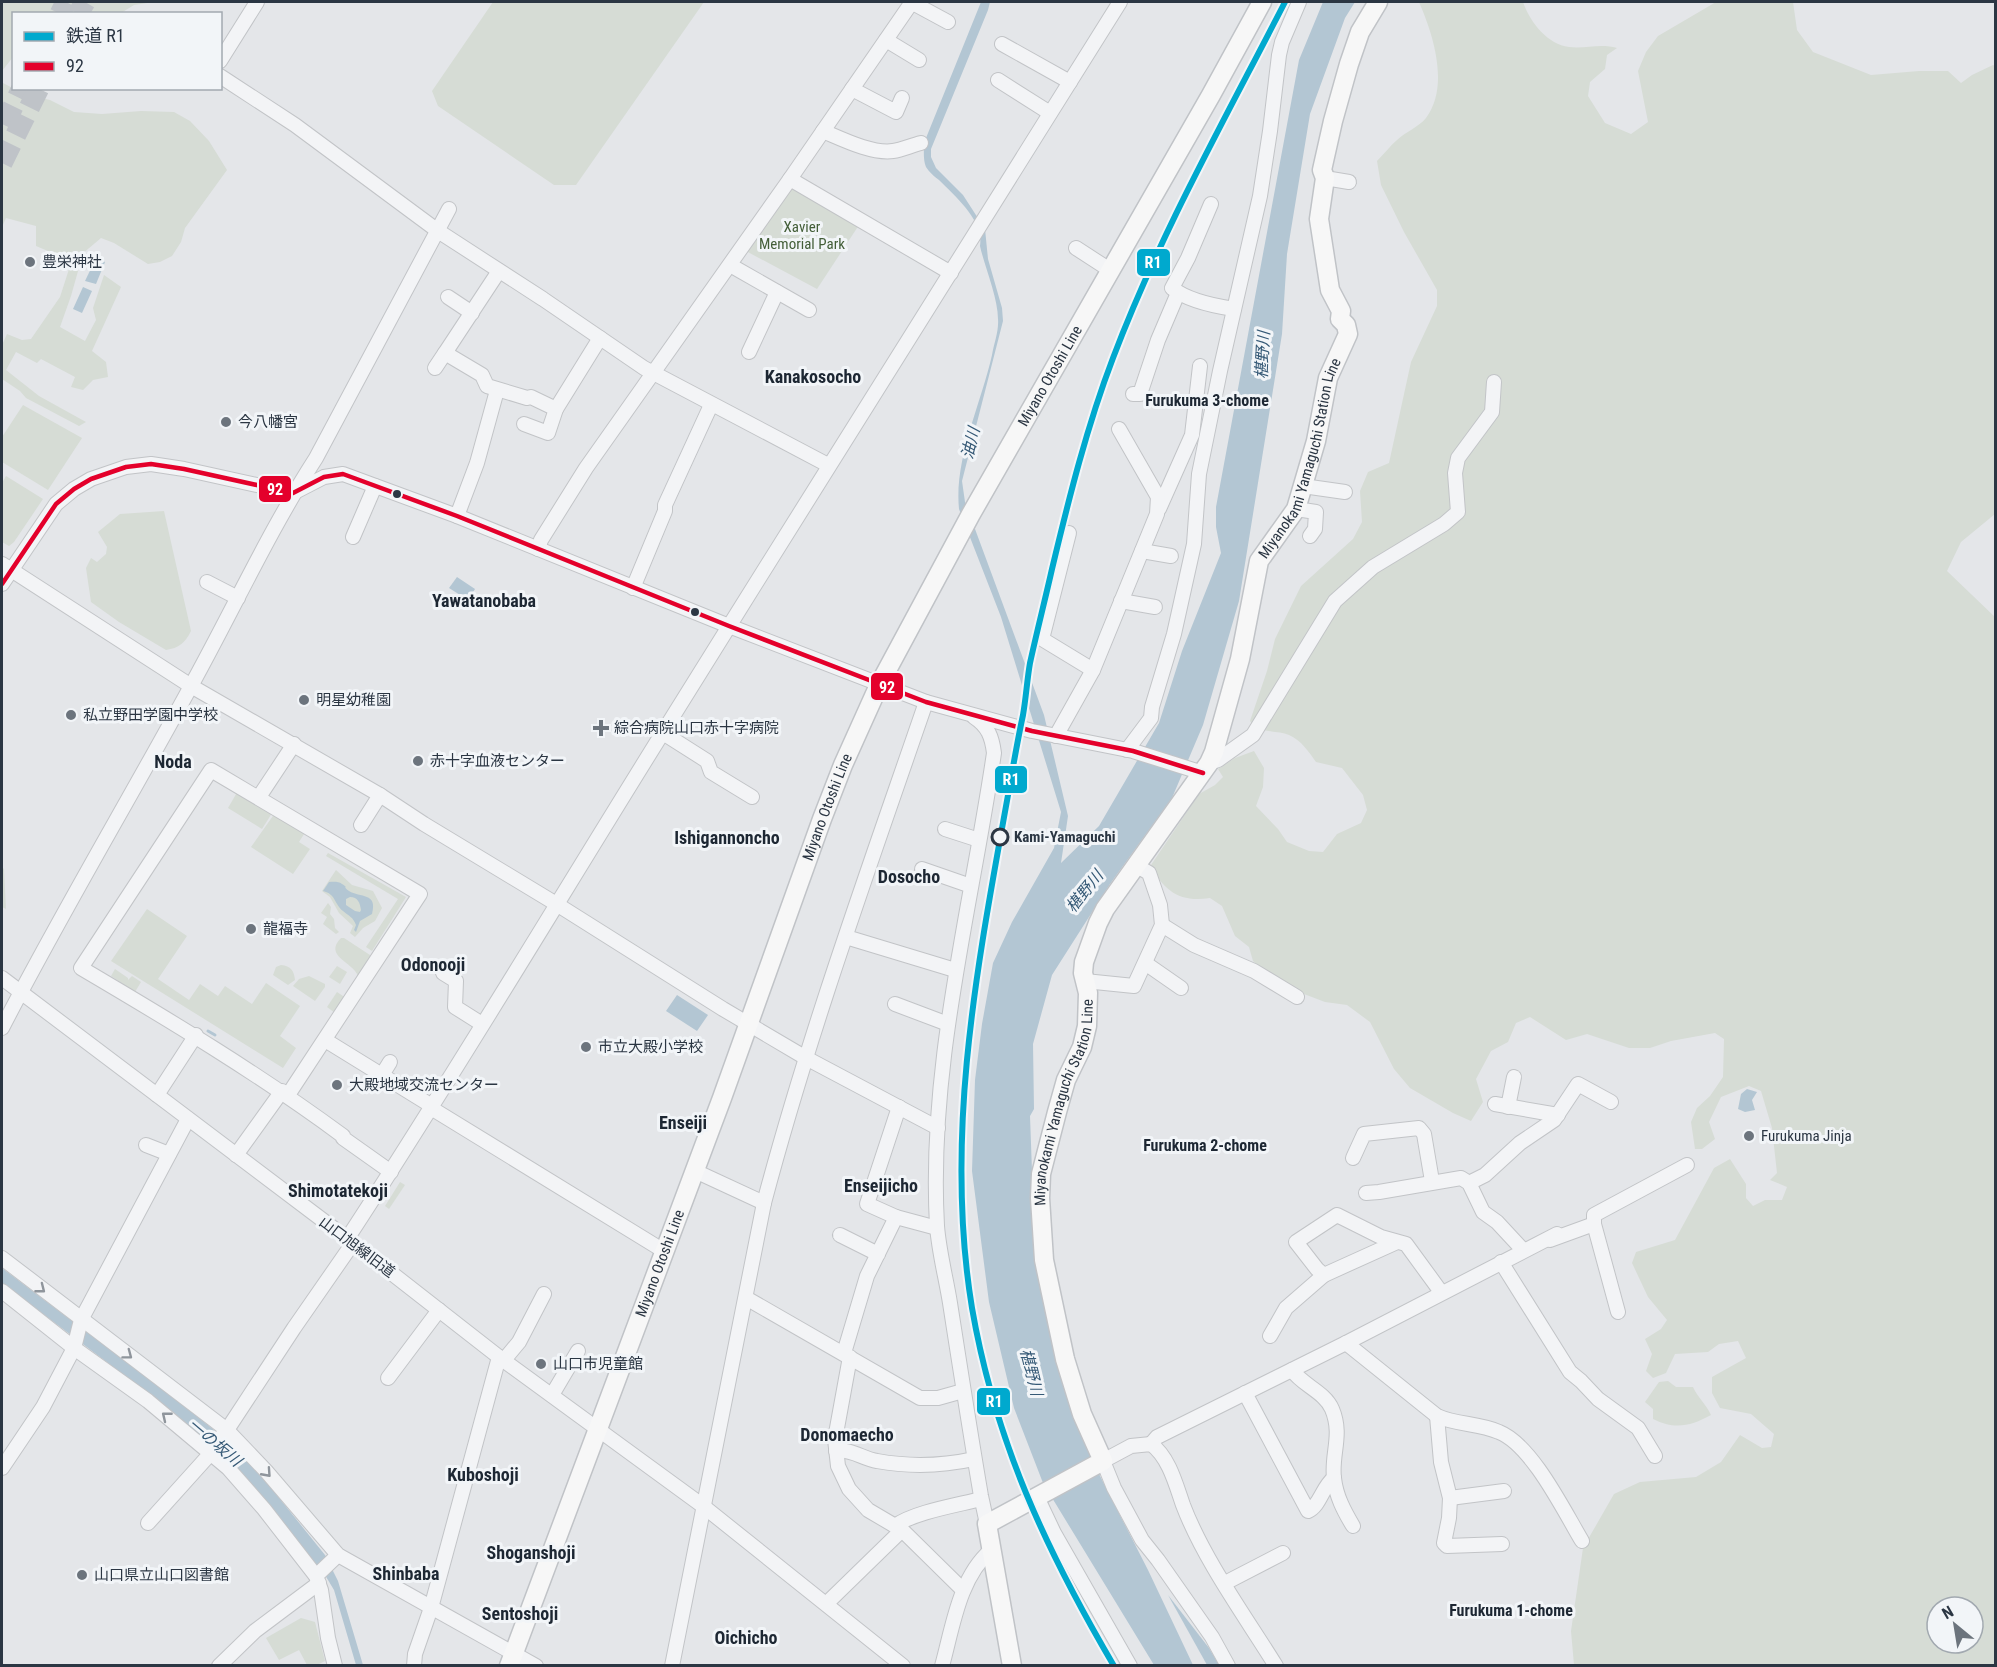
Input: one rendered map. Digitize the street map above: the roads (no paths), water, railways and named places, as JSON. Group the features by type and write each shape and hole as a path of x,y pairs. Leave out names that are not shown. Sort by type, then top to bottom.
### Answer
{"main road":[{"name":"Miyano Otoshi Line","path":"512,1659 695,1171 822,819 843,765 879,685 971,514 1262,2"},
{"name":"Miyanokami Yamaguchi Station Line","path":"1101,1462 1082,1414 1065,1359 1050,1293 1041,1234 1041,1174 1066,1080 1083,1047 1087,1026 1088,993 1083,973 1084,962 1098,923 1214,752 1240,659 1259,561 1296,509 1317,441 1328,378 1348,334 1346,325 1340,320 1341,311 1330,290 1319,219 1325,178 1322,170 1349,64 1360,32 1378,2"},
{"path":"1012,1665 987,1524 1101,1462"}],"street":[{"path":"222,58 257,2"},
{"path":"538,549 541,540 586,468 655,373 911,2 948,22"},
{"path":"148,1523 226,1432 350,1241 828,465 1120,2"},
{"path":"1130,751 1151,718 1152,707 1174,634 1194,544 1199,474 1260,196 1279,55 1299,2"},
{"path":"886,40 919,60"},
{"path":"1002,44 1070,82"},
{"path":"222,77 295,125 438,231 644,368 828,465"},
{"path":"998,80 1050,113"},
{"path":"852,89 897,112 902,98"},
{"path":"823,131 882,151 892,152 921,143"},
{"path":"1325,178 1350,182"},
{"path":"790,179 951,273"},
{"path":"1211,204 1188,258 1172,288 1178,293 1216,306 1234,309"},
{"path":"2,1028 191,686 294,493 316,458 449,209"},
{"path":"1077,248 1110,270"},
{"path":"730,265 809,310"},
{"path":"435,369 499,271"},
{"path":"749,352 777,292"},
{"path":"1140,395 1155,338 1178,293"},
{"path":"448,297 472,313"},
{"path":"524,424 553,438 556,409 600,339"},
{"path":"445,353 482,375 488,386 527,398 531,397 556,409"},
{"path":"1054,736 1093,670 1192,435 1199,373 1220,371"},
{"path":"2,584 6,567 56,504 74,489 92,479 126,466 152,464 184,469 294,493 324,477 343,474 457,516 729,627 926,702 1032,731 1203,769 1253,735 1335,601 1373,567 1444,524 1458,512 1455,473 1458,458 1492,412 1494,382"},
{"path":"457,516 477,463 499,390"},
{"path":"633,588 665,511 665,505 711,405"},
{"path":"1119,429 1158,498 1157,514"},
{"path":"352,537 375,486"},
{"path":"1303,486 1345,492"},
{"path":"1296,509 1316,512 1316,533"},
{"path":"1069,533 1042,639 1093,670"},
{"path":"1142,551 1171,555"},
{"path":"6,567 191,686 380,795 748,1024 806,1058 938,1128"},
{"path":"207,582 238,598"},
{"path":"1121,601 1155,607"},
{"path":"672,1665 764,1203 806,1058 926,702"},
{"path":"970,715 988,730 994,753 955,970 943,1060 938,1128 937,1228 987,1524"},
{"path":"663,733 707,761 711,772 752,797"},
{"path":"260,797 294,744"},
{"path":"236,1155 285,1093 325,1040 351,996 420,894 211,770 81,968 196,1035 285,1093 391,1172"},
{"path":"361,825 380,795"},
{"path":"945,829 979,840"},
{"path":"1085,981 1134,986 1145,963 1162,925 1160,905 1149,873 1137,866"},
{"path":"922,869 971,886"},
{"path":"1162,925 1194,945 1254,971 1297,997"},
{"path":"846,937 955,970"},
{"path":"1145,963 1181,988"},
{"path":"443,973 456,981 455,1007 482,1024"},
{"name":"山口旭線旧道","path":"2,978 350,1241 501,1359 703,1506 903,1665"},
{"path":"895,1004 948,1024"},
{"path":"157,1095 196,1035"},
{"path":"325,1040 664,1251"},
{"path":"382,1075 390,1062"},
{"path":"1514,1077 1501,1105 1558,1115"},
{"path":"1469,1183 1485,1175 1520,1143 1554,1120 1578,1084 1611,1102"},
{"path":"899,1107 867,1204 896,1217 937,1228"},
{"path":"2,1468 44,1407 74,1345 80,1322 188,1119"},
{"path":"1353,1158 1364,1134 1419,1128 1424,1134 1432,1181"},
{"path":"146,1145 169,1154"},
{"path":"1151,1444 1157,1437 1346,1343 1523,1250 1551,1237 1552,1240 1687,1165"},
{"path":"695,1171 764,1203"},
{"path":"1366,1192 1379,1192 1432,1181 1461,1178 1469,1183 1483,1212 1497,1222 1523,1250"},
{"path":"1324,1275 1296,1242 1338,1215 1381,1237 1407,1244 1441,1292"},
{"path":"1593,1216 1618,1312"},
{"path":"896,1217 867,1276 847,1355 835,1439 838,1466 849,1489 868,1510 898,1528 963,1590"},
{"path":"840,1235 878,1254"},
{"path":"1270,1336 1286,1308 1324,1275 1397,1242"},
{"path":"2,1258 80,1322 226,1432 266,1471 336,1557 431,1608 512,1659 536,1665"},
{"path":"1501,1262 1569,1372 1598,1399 1638,1428 1655,1456"},
{"path":"2,1291 211,1450 264,1509 318,1577 335,1665"},
{"path":"414,1665 415,1654 431,1608 501,1359 519,1342 544,1294"},
{"path":"746,1298 920,1398 938,1398 963,1391"},
{"path":"388,1378 438,1310"},
{"path":"1346,1343 1437,1416 1451,1422 1488,1427 1503,1433 1514,1441 1533,1461 1582,1541"},
{"path":"552,1395 578,1351"},
{"path":"1292,1370 1332,1408 1338,1440 1334,1459 1334,1478 1341,1505 1353,1526"},
{"path":"1245,1393 1308,1511 1312,1509 1334,1478"},
{"path":"1437,1416 1441,1462 1450,1498 1444,1543 1447,1546 1502,1544"},
{"path":"1228,1665 1212,1636 1142,1539 1101,1462 1131,1446 1151,1444 1159,1450 1175,1482 1197,1537 1276,1665"},
{"path":"836,1451 842,1450 874,1461 930,1466 975,1459"},
{"path":"1450,1498 1504,1491"},
{"path":"1039,1496 1054,1533 1130,1665"},
{"path":"827,1604 898,1528 900,1522 981,1499"},
{"path":"942,1665 963,1590 971,1573 991,1550"},
{"path":"1225,1583 1282,1553"},
{"path":"219,1665 318,1577 336,1557"}],"water":[{"path":"981,2 990,2 988,10 931,149 931,157 936,168 963,195 985,229 988,259 1002,308 1003,321 962,481 965,502 1044,715 1068,816 1061,863 1099,826 1159,723 1182,651 1221,553 1216,527 1216,507 1299,60 1323,2 1355,2 1345,18 1310,114 1287,254 1282,334 1239,601 1203,725 1172,798 1110,884 1052,975 1033,1044 1034,1109 1030,1116 1035,1254 1067,1391 1100,1476 1193,1665 1154,1665 1043,1483 1014,1408 989,1302 972,1171 975,1080 993,963 1012,922 1054,848 1061,812 1001,617 959,509 960,471 964,451 997,332 996,302 980,246 978,228 967,210 929,171 924,158 924,143"},
{"path":"96,258 105,262 96,284 85,281"},
{"path":"83,287 92,291 82,313 73,309"},
{"path":"457,577 475,589 468,600 449,588"},
{"path":"329,882 340,883 349,891 370,899 373,907 372,914 360,921 356,932 354,930 356,925 352,918 340,908 330,894 323,891","holes":["353,897 359,903 360,912 346,905 346,899"]},
{"path":"677,995 708,1015 697,1031 666,1011"},
{"path":"1747,1089 1757,1092 1752,1100 1755,1110 1745,1112 1738,1109 1741,1094"},
{"name":"一の坂川","path":"2,1268 178,1401 214,1430 259,1473 325,1555 338,1581 363,1665 356,1665 334,1590 325,1575 255,1488 216,1448 153,1397 2,1283"},
{"path":"1168,1595 1209,1648 1219,1665 1207,1665"}],"waterway":[{"path":"208,1031 215,1035"}],"tunnel":[{"path":"61,12 66,2"},
{"path":"79,12 85,2"},
{"path":"4,125 21,90"},
{"path":"2,163 38,90"}],"rail line":[{"name":"R1","path":"1114,1666 1066,1580 1026,1493 994,1404 982,1357 972,1308 964,1242 961,1176 968,1045 987,914 1023,715 1030,663 1065,516 1087,436 1113,358 1151,267 1194,177 1285,2"}],"place":[{"name":"豊栄神社","path":"30,262"},
{"name":"今八幡宮","path":"226,422"},
{"name":"明星幼稚園","path":"304,700"},
{"name":"私立野田学園中学校","path":"71,715"},
{"name":"綜合病院山口赤十字病院","path":"601,728"},
{"name":"赤十字血液センター","path":"418,761"},
{"name":"Kami-Yamaguchi","path":"1000,837"},
{"name":"龍福寺","path":"251,929"},
{"name":"市立大殿小学校","path":"586,1047"},
{"name":"大殿地域交流センター","path":"337,1085"},
{"name":"Furukuma Jinja","path":"1749,1136"},
{"name":"山口市児童館","path":"541,1364"},
{"name":"山口県立山口図書館","path":"82,1575"}],"district":[{"name":"Kanakosocho","path":"813,377"},
{"name":"Furukuma 3-chome","path":"1207,400"},
{"name":"Yawatanobaba","path":"484,601"},
{"name":"Noda","path":"173,762"},
{"name":"Ishigannoncho","path":"727,838"},
{"name":"Dosocho","path":"909,877"},
{"name":"Odonooji","path":"433,965"},
{"name":"Enseiji","path":"683,1123"},
{"name":"Furukuma 2-chome","path":"1205,1145"},
{"name":"Enseijicho","path":"881,1186"},
{"name":"Shimotatekoji","path":"338,1191"},
{"name":"Donomaecho","path":"847,1435"},
{"name":"Kuboshoji","path":"483,1475"},
{"name":"Shoganshoji","path":"531,1553"},
{"name":"Shinbaba","path":"406,1574"},
{"name":"Furukuma 1-chome","path":"1511,1610"},
{"name":"Sentoshoji","path":"520,1614"},
{"name":"Oichicho","path":"746,1638"}],"park label":[{"name":"Xavier Memorial Park","path":"802,236"}],"water label":[{"name":"椹野川","path":"1262,355"},
{"name":"油川","path":"970,443"},
{"name":"椹野川","path":"1084,891"},
{"name":"椹野川","path":"1032,1372"}]}
